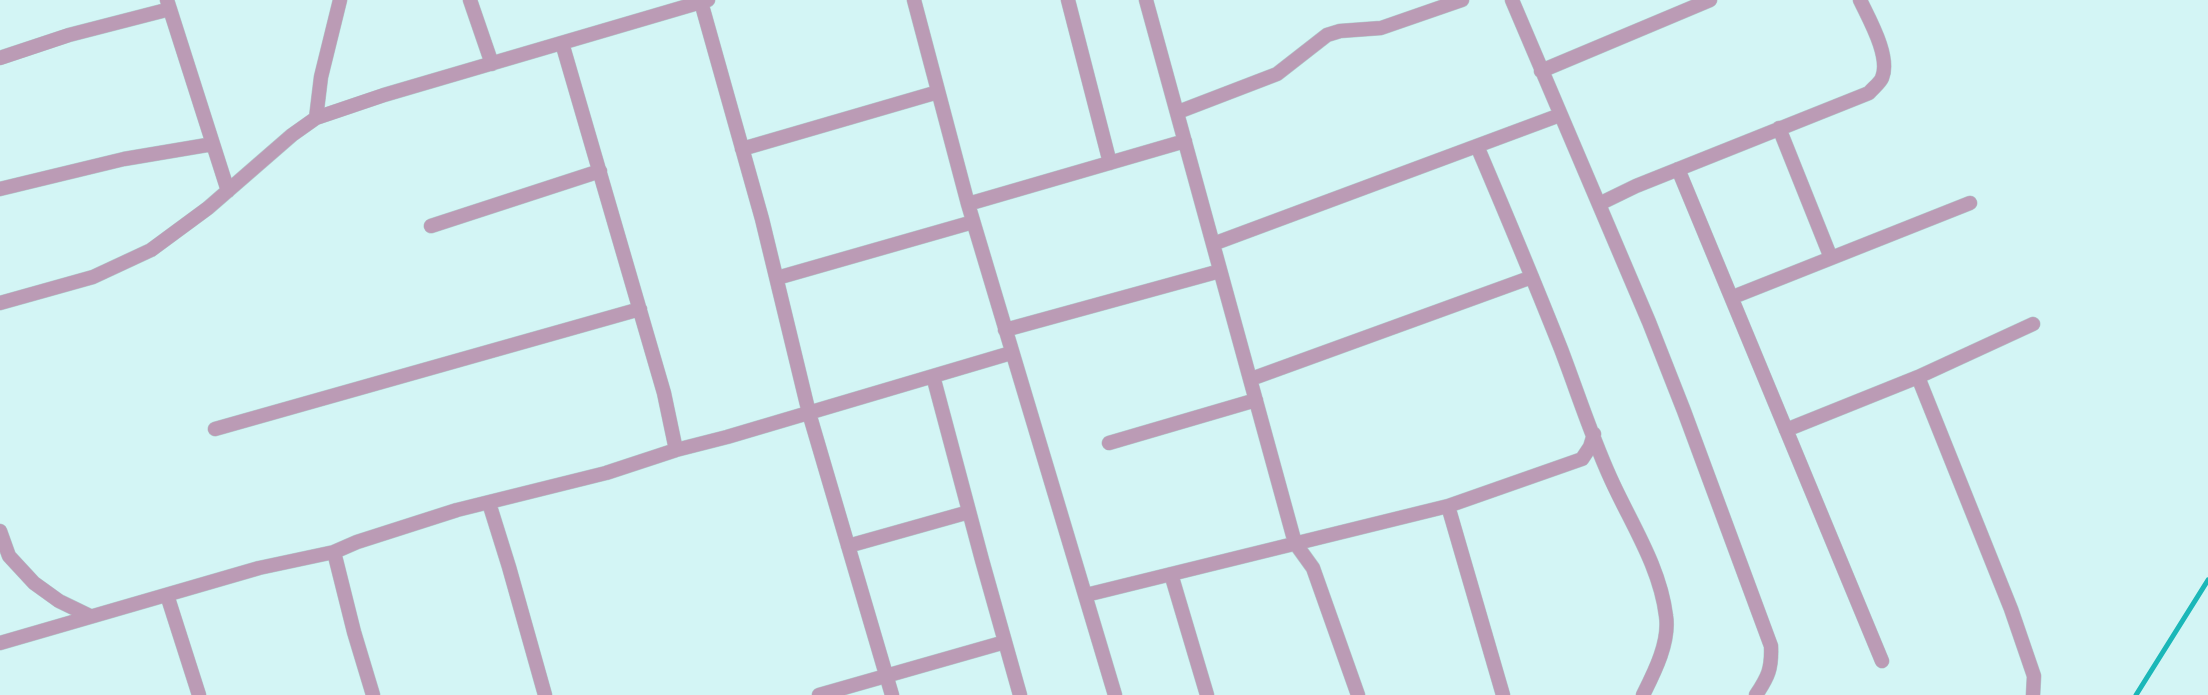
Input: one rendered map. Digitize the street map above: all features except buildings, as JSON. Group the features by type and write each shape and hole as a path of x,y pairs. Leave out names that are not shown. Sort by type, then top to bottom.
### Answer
{"street":[{"path":"316,118 321,77 340,0"},
{"path":"470,0 492,64"},
{"path":"914,0 973,222 1115,695"},
{"path":"1068,0 1110,163"},
{"path":"1146,0 1295,543 1313,568 1358,695"},
{"path":"1178,112 1277,74 1327,35 1340,30 1381,28 1462,0"},
{"path":"1512,0 1599,204 1684,411 1771,646 1772,663 1768,677 1756,695"},
{"path":"1541,71 1710,0"},
{"path":"1599,204 1678,169 1869,93 1882,79 1884,65 1882,54 1860,0"},
{"path":"0,303 94,277 151,250 208,208 292,135 316,118 384,95 704,1 777,278 808,413 892,695"},
{"path":"0,58 168,5 228,191"},
{"path":"562,43 664,393 676,450"},
{"path":"742,149 938,92"},
{"path":"1213,244 1560,115"},
{"path":"1778,128 1831,258"},
{"path":"968,204 1185,141"},
{"path":"0,188 124,159 213,144"},
{"path":"1477,146 1532,277 1609,476 1650,559 1662,592 1667,619 1665,638 1655,670 1642,695"},
{"path":"1678,169 1733,297 1882,661"},
{"path":"431,226 600,171"},
{"path":"1733,297 1970,203"},
{"path":"777,278 973,222"},
{"path":"1005,330 1220,271"},
{"path":"1251,379 1532,277"},
{"path":"216,429 640,309"},
{"path":"1786,430 1918,377 2033,324"},
{"path":"0,643 260,568 334,552 388,532 488,503 606,473 676,450 1011,353"},
{"path":"933,376 1020,695"},
{"path":"1918,377 2011,609 2034,676 2033,695"},
{"path":"1109,443 1256,400"},
{"path":"1086,595 1448,506 1582,459 1590,447 1594,434"},
{"path":"488,503 509,566 545,695"},
{"path":"1448,506 1503,695"},
{"path":"848,546 969,512"},
{"path":"0,531 9,556 34,583 59,601 90,616"},
{"path":"334,552 354,632 373,695"},
{"path":"1171,574 1207,695"},
{"path":"167,595 199,695"},
{"path":"820,695 886,674 1006,642"}],"waterway":[{"path":"2136,695 2208,580"}]}
